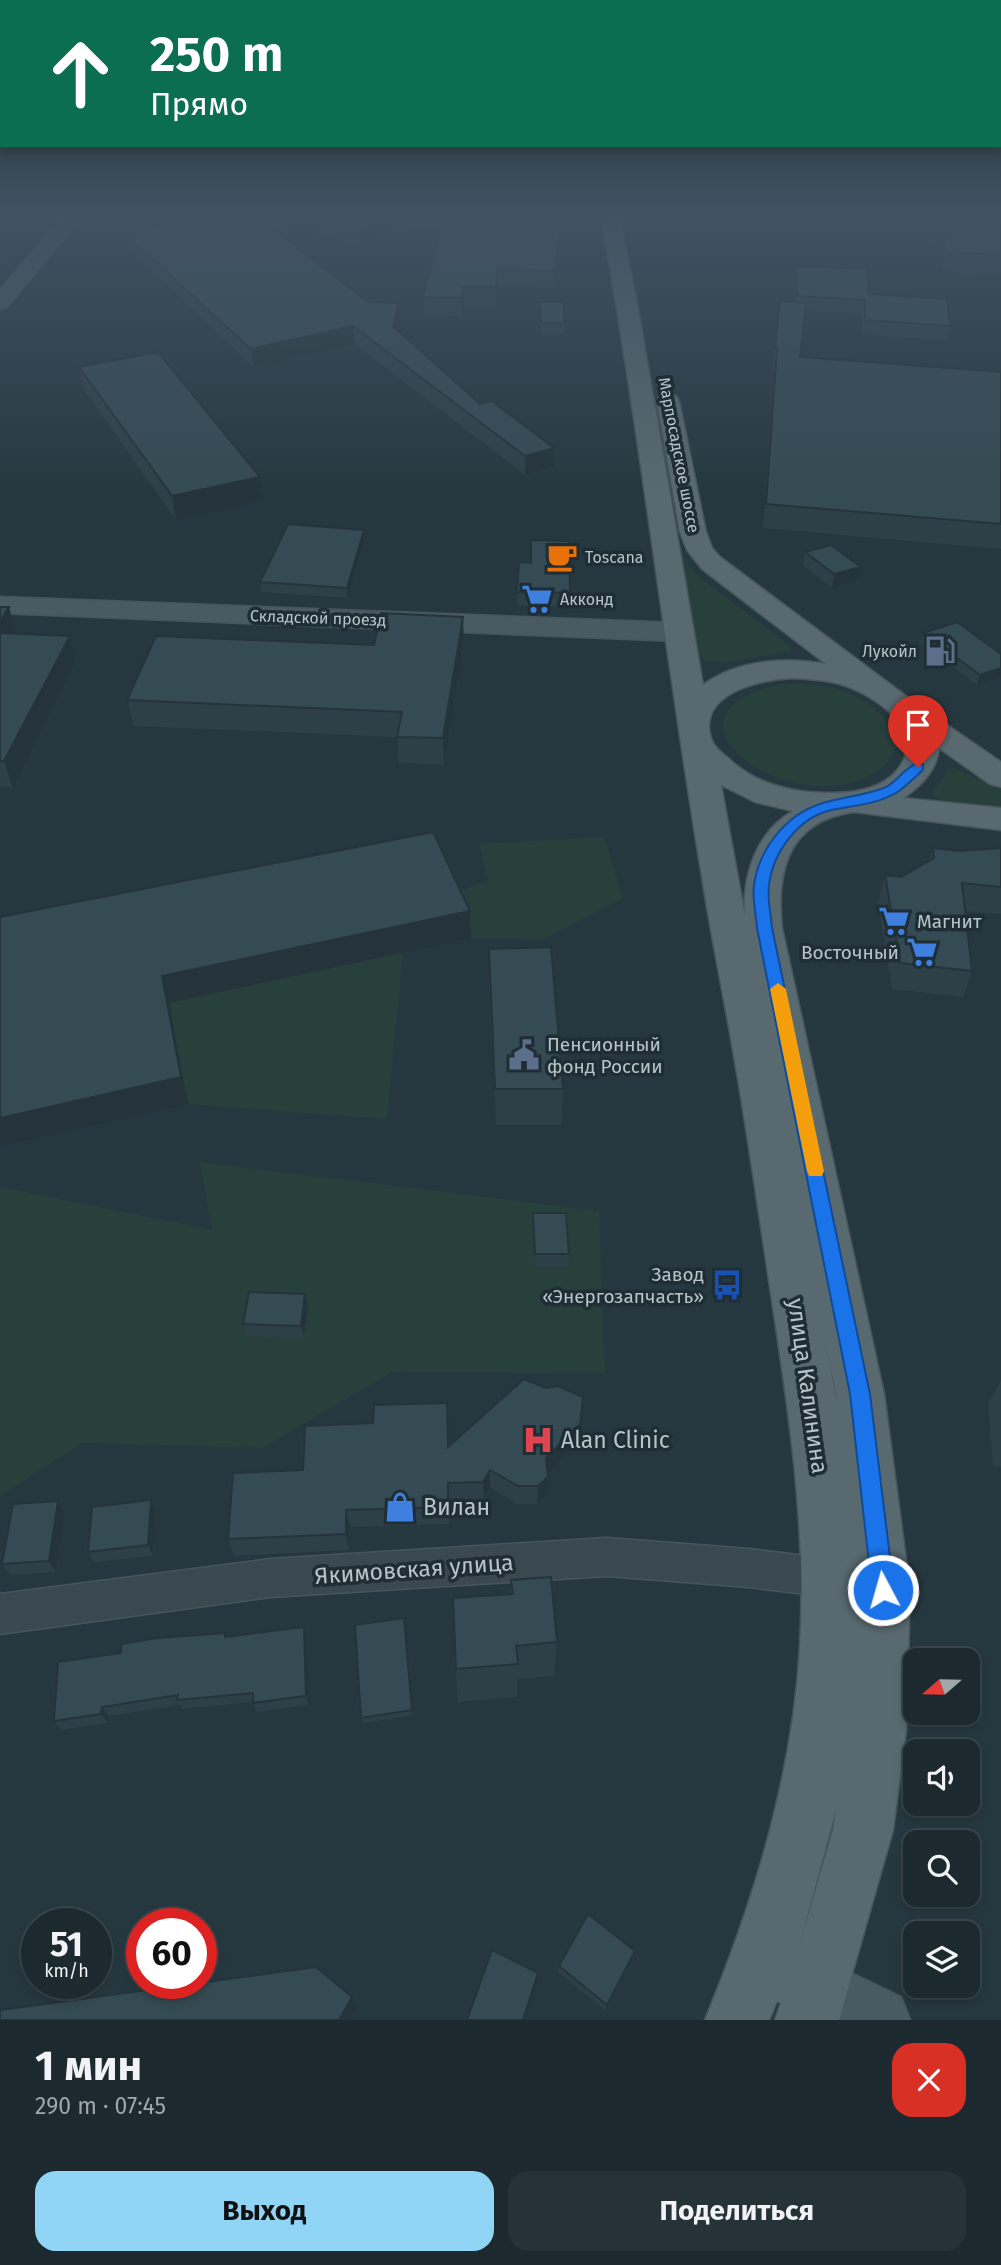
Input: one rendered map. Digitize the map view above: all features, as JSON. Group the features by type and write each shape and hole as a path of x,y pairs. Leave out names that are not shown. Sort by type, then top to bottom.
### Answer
{"main road":[{"name":"Марпосадское шоссе","path":"627,304 678,632 697,734"},
{"name":"Марпосадское шоссе","path":"665,386 693,532 700,550 711,563 897,703"},
{"path":"1001,777 897,703 864,683 837,675 795,669 743,676 721,685 706,698 697,734 720,769 749,788 800,803 843,803 1001,818"},
{"path":"763,1957 812,2005 863,1830 877,1731 883,1590 860,1394 764,928 761,888 765,869 783,835 802,818 843,803 892,790 918,767 923,748 919,729 897,703"},
{"name":"улица Калинина","path":"697,734 719,876 754,1055 817,1430 830,1578 828,1648 821,1725 806,1810 763,1957 737,2020"}],"street":[{"name":"Складской проезд","path":"0,604 678,632"},
{"name":"Якимовская улица","path":"0,1614 271,1578 607,1557 830,1578"},
{"path":"812,2005 878,2020"}],"green space":[{"path":"679,542 688,564 696,574 791,647 791,651 724,663 704,660 696,648 675,544"},
{"path":"781,684 811,684 832,688 857,697 873,707 893,731 895,744 891,757 879,769 859,780 827,786 794,782 764,771 739,755 725,736 725,716 742,698"},
{"path":"954,768 1001,789 1001,807 942,800 935,796 933,791 948,770"},
{"path":"604,837 623,898 544,939 471,938 450,894 488,881 480,844"},
{"path":"403,952 387,1119 188,1104 168,1003"},
{"path":"200,1162 599,1211 605,1373 392,1372 262,1448 82,1443 0,1496 0,1187 212,1230"}],"building":[{"path":"202,304 399,304 393,326 480,404 492,401 554,448 525,456 353,326 251,349"},
{"path":"540,304 563,304 565,323 541,323"},
{"path":"780,304 806,304 800,357 1001,372 1001,524 766,504"},
{"path":"865,304 948,304 950,326 865,320"},
{"path":"158,352 260,477 172,496 79,367"},
{"path":"288,524 364,530 347,588 260,582"},
{"path":"531,540 569,541 570,593 517,592 519,562 531,563"},
{"path":"831,545 861,567 834,574 805,552"},
{"path":"0,607 9,607 0,622"},
{"path":"381,613 463,617 443,738 397,737 402,712 127,700 156,636 374,645"},
{"path":"957,622 1001,654 1001,668 980,675 923,633"},
{"path":"0,633 70,636 4,761 0,761"},
{"path":"433,832 470,911 162,976 181,1077 0,1118 0,917"},
{"name":"Восточный","path":"933,848 959,851 1001,848 1001,887 962,883 972,971 900,963 885,875 901,877 934,858"},
{"name":"Пенсионный фонд России","path":"551,947 563,1089 495,1089 489,949"},
{"path":"533,1213 566,1213 569,1254 535,1254"},
{"path":"249,1292 305,1294 301,1326 243,1324"},
{"path":"524,1379 546,1388 558,1386 583,1397 580,1424 546,1458 548,1477 538,1486 518,1486 490,1470 483,1482 448,1483 448,1507 346,1510 346,1534 228,1539 233,1473 303,1470 305,1426 373,1423 374,1405 447,1403 448,1447"},
{"path":"151,1500 148,1545 88,1552 92,1507"},
{"path":"58,1501 49,1561 2,1564 13,1504"},
{"path":"551,1577 557,1642 516,1646 518,1664 456,1669 453,1598 513,1594 511,1580"},
{"path":"404,1618 412,1710 361,1718 355,1625"},
{"path":"304,1627 306,1696 253,1703 253,1693 177,1700 178,1695 102,1707 101,1714 54,1721 58,1662 121,1653 121,1644 157,1638 225,1633 225,1637"},
{"path":"588,1914 635,1951 607,2005 559,1966"},
{"path":"492,1950 538,1973 523,2020 467,2020"},
{"path":"316,1967 352,1997 339,2020 0,2020 0,2010 81,1999 112,1999 112,1995 126,1993 126,1999 217,1999 217,1980"}],"slow traffic":[{"path":"778,989 815,1171"}],"place":[{"name":"Toscana","path":"562,557"},
{"name":"Акконд","path":"537,599"},
{"name":"Лукойл","path":"940,651"},
{"name":"Магнит","path":"894,921"},
{"name":"Восточный","path":"922,952"},
{"name":"Пенсионный фонд России","path":"524,1055"},
{"name":"Завод «Энергозапчасть»","path":"727,1285"},
{"name":"Alan Clinic","path":"538,1440"},
{"name":"Вилан","path":"400,1507"}],"route":[{"path":"883,1590 860,1394 787,1029 764,928 761,888 765,869 774,849 783,835 802,818 823,808 866,799 892,790 918,767"}]}
